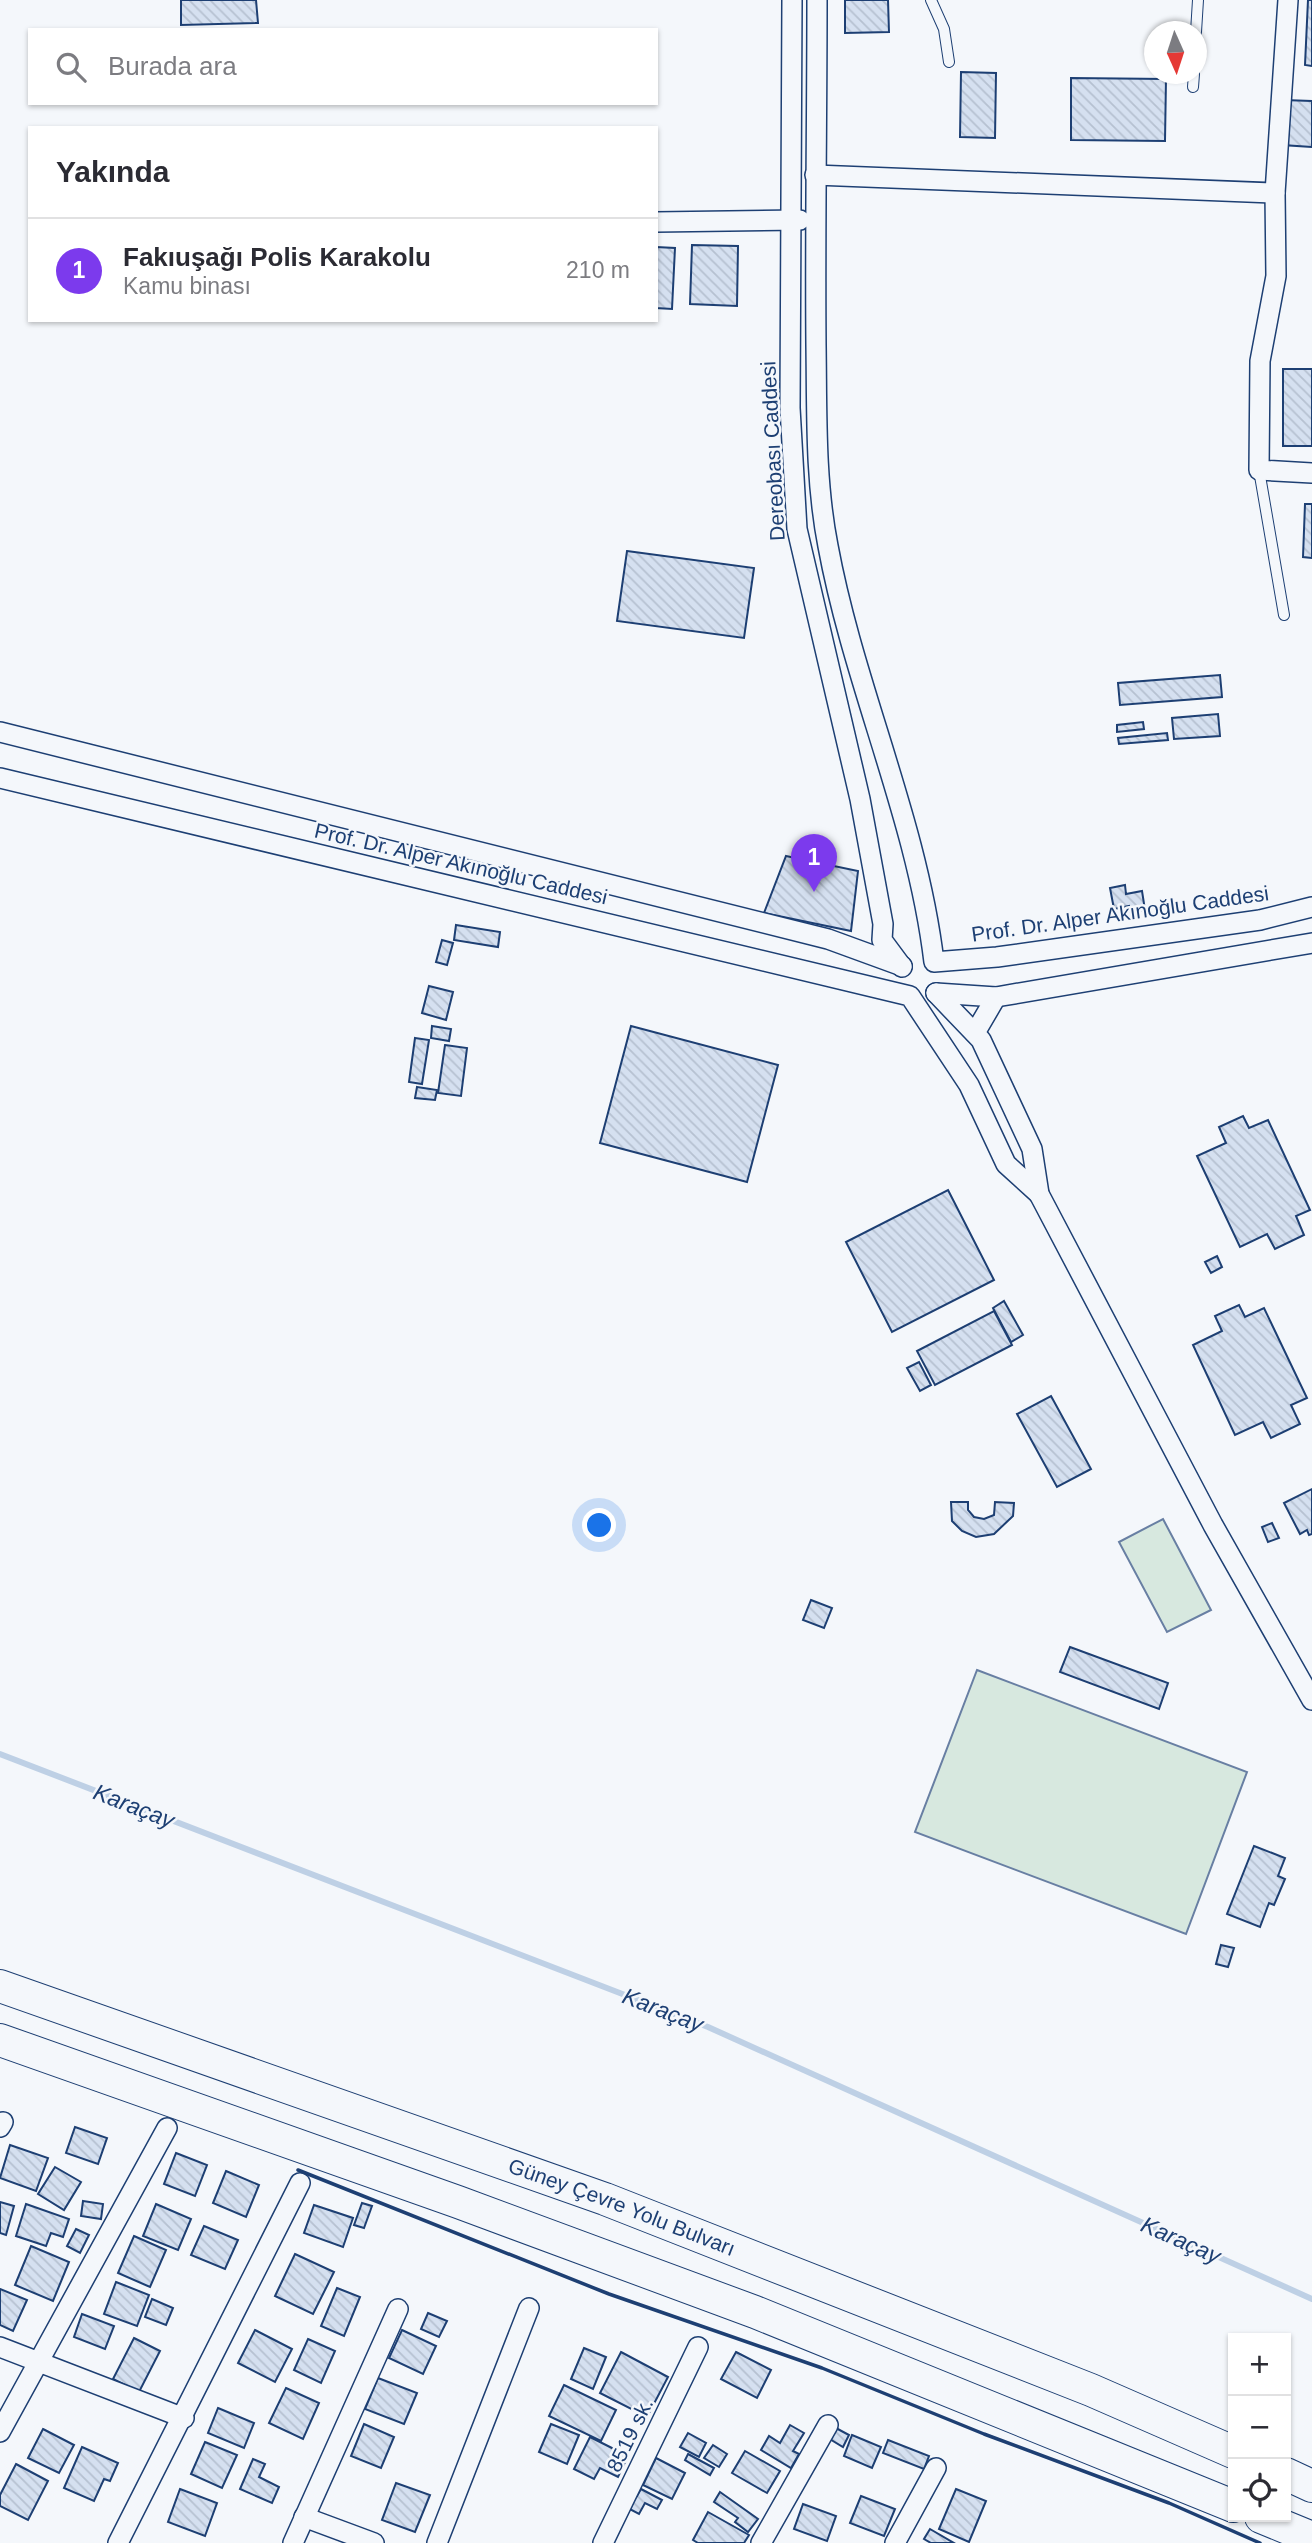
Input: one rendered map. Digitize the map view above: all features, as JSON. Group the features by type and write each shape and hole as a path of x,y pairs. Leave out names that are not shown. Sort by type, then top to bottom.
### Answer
{"highway":[{"name":"Güney Çevre Yolu Bulvarı","path":"0,1986 605,2199 1091,2390 1228,2450"},
{"path":"0,2040 755,2312 1228,2504"},
{"path":"1291,2476 1312,2486"},
{"path":"1273,2522 1312,2538"}],"street":[{"name":"Dereobası Caddesi","path":"792,0 790,408 797,529 860,799 883,924 882,940"},
{"path":"817,0 817,455 827,544 847,629 928,907 934,962 942,981 936,993"},
{"path":"1288,0 1275,193 1276,275 1259,361 1259,470 1312,473"},
{"path":"815,175 1275,193"},
{"path":"658,222 815,220"},
{"name":"Prof. Dr. Alper Akınoğlu Caddesi","path":"0,732 815,936 902,967"},
{"name":"Prof. Dr. Alper Akınoğlu Caddesi","path":"0,778 910,996"},
{"name":"Prof. Dr. Alper Akınoğlu Caddesi","path":"934,962 1260,919 1312,907"},
{"path":"854,948 869,947 882,940 902,967 901,986 969,1085 1006,1164 1040,1194"},
{"path":"932,942 965,960"},
{"path":"910,996 923,999 936,993 996,997 1312,943"},
{"path":"902,967 914,958 934,962"},
{"path":"936,993 981,1040 1032,1149 1040,1194 1213,1525 1312,1700"},
{"path":"975,1033 996,997"},
{"path":"0,2432 167,2128"},
{"path":"118,2543 184,2418 300,2183"},
{"path":"437,2543 529,2308"},
{"path":"293,2543 398,2309"},
{"path":"0,2347 184,2418"},
{"name":"8519 sk.","path":"603,2543 698,2347"},
{"path":"761,2543 828,2425"},
{"path":"895,2543 936,2468"},
{"path":"304,2517 374,2543"}],"lane":[{"path":"931,0 944,29 949,62"},
{"path":"1197,21 1198,0"},
{"path":"1259,470 1284,615"}],"shaded area":[{"path":"1163,1519 1211,1610 1167,1632 1119,1542"},
{"path":"977,1670 1247,1772 1186,1934 915,1832"}],"building":[{"path":"181,0 256,0 258,23 181,25"},
{"path":"845,0 888,0 889,32 845,33"},
{"path":"1308,0 1312,0 1312,66 1305,65"},
{"path":"961,72 996,73 995,138 960,137"},
{"path":"1071,78 1144,79 1144,84 1166,84 1165,141 1071,140"},
{"path":"1284,100 1312,101 1312,147 1282,145"},
{"path":"692,245 738,246 737,306 690,304"},
{"path":"658,247 675,248 672,309 658,308"},
{"path":"1283,369 1312,369 1312,446 1283,446"},
{"path":"1305,504 1312,504 1312,558 1303,557"},
{"path":"627,551 754,568 744,638 617,621"},
{"path":"1220,675 1222,697 1120,705 1118,683"},
{"path":"1218,714 1220,736 1174,739 1172,718"},
{"path":"1143,722 1144,729 1117,732 1117,725"},
{"path":"1167,733 1168,740 1119,744 1118,738"},
{"path":"786,856 858,871 851,931 764,913"},
{"path":"1125,885 1126,894 1142,891 1145,910 1131,913 1129,906 1114,909 1110,888"},
{"path":"456,925 500,932 498,947 454,940"},
{"path":"442,940 453,943 447,965 436,962"},
{"path":"429,986 453,992 446,1020 422,1013"},
{"path":"432,1026 451,1029 449,1041 431,1038"},
{"path":"631,1026 778,1065 747,1182 600,1143"},
{"path":"415,1038 429,1040 422,1084 409,1082"},
{"path":"445,1045 467,1048 461,1096 438,1093"},
{"path":"417,1087 437,1090 435,1100 415,1098"},
{"path":"1243,1116 1249,1128 1268,1120 1310,1210 1296,1216 1304,1235 1275,1249 1267,1234 1240,1247 1197,1156 1226,1143 1219,1127"},
{"path":"948,1190 994,1280 892,1332 846,1242"},
{"path":"1217,1256 1222,1267 1211,1273 1205,1262"},
{"path":"1004,1301 1023,1335 1011,1342 993,1308"},
{"path":"1239,1305 1245,1317 1264,1308 1307,1398 1291,1405 1300,1424 1271,1438 1263,1422 1235,1435 1193,1345 1222,1331 1215,1316"},
{"path":"994,1311 1012,1345 935,1385 917,1351"},
{"path":"919,1362 931,1385 920,1391 907,1368"},
{"path":"1051,1396 1091,1469 1057,1487 1017,1414"},
{"path":"1312,1489 1312,1534 1309,1535 1307,1530 1300,1534 1284,1503"},
{"path":"951,1502 968,1502 968,1510 974,1517 984,1519 994,1515 995,1502 1014,1503 1013,1516 994,1534 976,1537 962,1531 952,1521"},
{"path":"1272,1523 1279,1538 1268,1542 1262,1527"},
{"path":"811,1600 832,1608 824,1628 803,1620"},
{"path":"1070,1647 1168,1683 1159,1709 1060,1672"},
{"path":"1254,1846 1285,1858 1278,1876 1285,1879 1274,1905 1269,1903 1260,1927 1227,1914"},
{"path":"1221,1945 1234,1948 1228,1967 1216,1964"},
{"path":"75,2127 107,2138 98,2164 66,2153"},
{"path":"10,2145 48,2158 36,2191 0,2178"},
{"path":"176,2153 207,2165 195,2196 164,2184"},
{"path":"55,2167 81,2182 64,2210 38,2194"},
{"path":"226,2171 259,2185 246,2217 213,2203"},
{"path":"83,2201 103,2204 101,2219 81,2216"},
{"path":"0,2202 14,2206 6,2235 0,2233"},
{"path":"362,2203 372,2206 364,2228 354,2225"},
{"path":"26,2204 69,2219 63,2237 51,2233 46,2246 16,2236"},
{"path":"156,2204 191,2219 178,2250 143,2236"},
{"path":"314,2205 353,2218 343,2247 304,2233"},
{"path":"204,2226 238,2240 225,2269 191,2255"},
{"path":"76,2229 89,2235 80,2253 67,2246"},
{"path":"134,2236 166,2250 150,2287 118,2273"},
{"path":"31,2246 69,2262 53,2301 15,2285"},
{"path":"295,2254 334,2272 313,2314 275,2296"},
{"path":"116,2282 149,2295 137,2326 104,2314"},
{"path":"337,2288 360,2297 344,2336 321,2326"},
{"path":"0,2289 27,2300 13,2331 0,2325"},
{"path":"152,2299 173,2308 166,2325 145,2317"},
{"path":"428,2313 447,2321 439,2337 421,2329"},
{"path":"82,2314 114,2326 105,2349 74,2337"},
{"path":"255,2330 292,2349 275,2382 238,2363"},
{"path":"402,2330 436,2346 423,2374 389,2358"},
{"path":"134,2338 160,2351 139,2392 113,2379"},
{"path":"308,2339 335,2351 321,2383 294,2370"},
{"path":"584,2348 606,2357 593,2389 571,2379"},
{"path":"621,2352 668,2377 647,2417 600,2393"},
{"path":"736,2352 771,2370 757,2398 721,2379"},
{"path":"378,2378 417,2393 404,2424 365,2409"},
{"path":"564,2385 616,2410 601,2441 549,2416"},
{"path":"286,2388 319,2403 303,2439 269,2423"},
{"path":"218,2408 254,2423 244,2448 208,2433"},
{"path":"364,2424 394,2437 381,2468 351,2456"},
{"path":"551,2424 579,2435 567,2464 539,2452"},
{"path":"790,2425 804,2433 793,2451 799,2454 791,2468 761,2450 769,2436 780,2443"},
{"path":"834,2427 849,2435 843,2447 828,2438"},
{"path":"43,2429 74,2445 59,2473 28,2458"},
{"path":"688,2433 706,2443 699,2457 680,2447"},
{"path":"852,2435 881,2447 872,2468 844,2456"},
{"path":"590,2437 628,2456 618,2477 600,2468 594,2479 574,2469"},
{"path":"888,2440 929,2456 924,2469 883,2453"},
{"path":"205,2442 237,2455 222,2488 191,2474"},
{"path":"713,2445 727,2454 719,2467 704,2458"},
{"path":"82,2447 118,2463 110,2481 104,2479 94,2501 64,2488"},
{"path":"745,2451 780,2471 767,2493 732,2473"},
{"path":"688,2454 714,2468 710,2475 685,2460"},
{"path":"656,2458 685,2473 672,2499 643,2485"},
{"path":"253,2459 265,2464 259,2477 279,2487 272,2503 240,2489"},
{"path":"16,2464 48,2481 28,2520 0,2506 0,2495"},
{"path":"396,2483 430,2495 415,2532 382,2520"},
{"path":"180,2489 217,2503 205,2536 168,2522"},
{"path":"641,2489 662,2500 657,2509 645,2503 639,2514 624,2506 631,2493 637,2496"},
{"path":"956,2489 986,2501 969,2542 939,2529"},
{"path":"720,2492 758,2519 748,2532 735,2522 738,2518 714,2502"},
{"path":"861,2496 895,2509 884,2536 850,2523"},
{"path":"803,2504 836,2516 827,2541 794,2529"},
{"path":"708,2512 749,2535 744,2543 698,2543 693,2540"},
{"path":"930,2529 954,2543 931,2543 924,2539"}],"waterway":[{"name":"Karaçay","path":"0,1754 708,2027 1312,2299"}],"wall":[{"path":"298,2170 609,2294 822,2368 984,2434 1169,2503 1260,2543"}],"place":[{"name":"Fakıuşağı Polis Karakolu","path":"814,892"}]}
